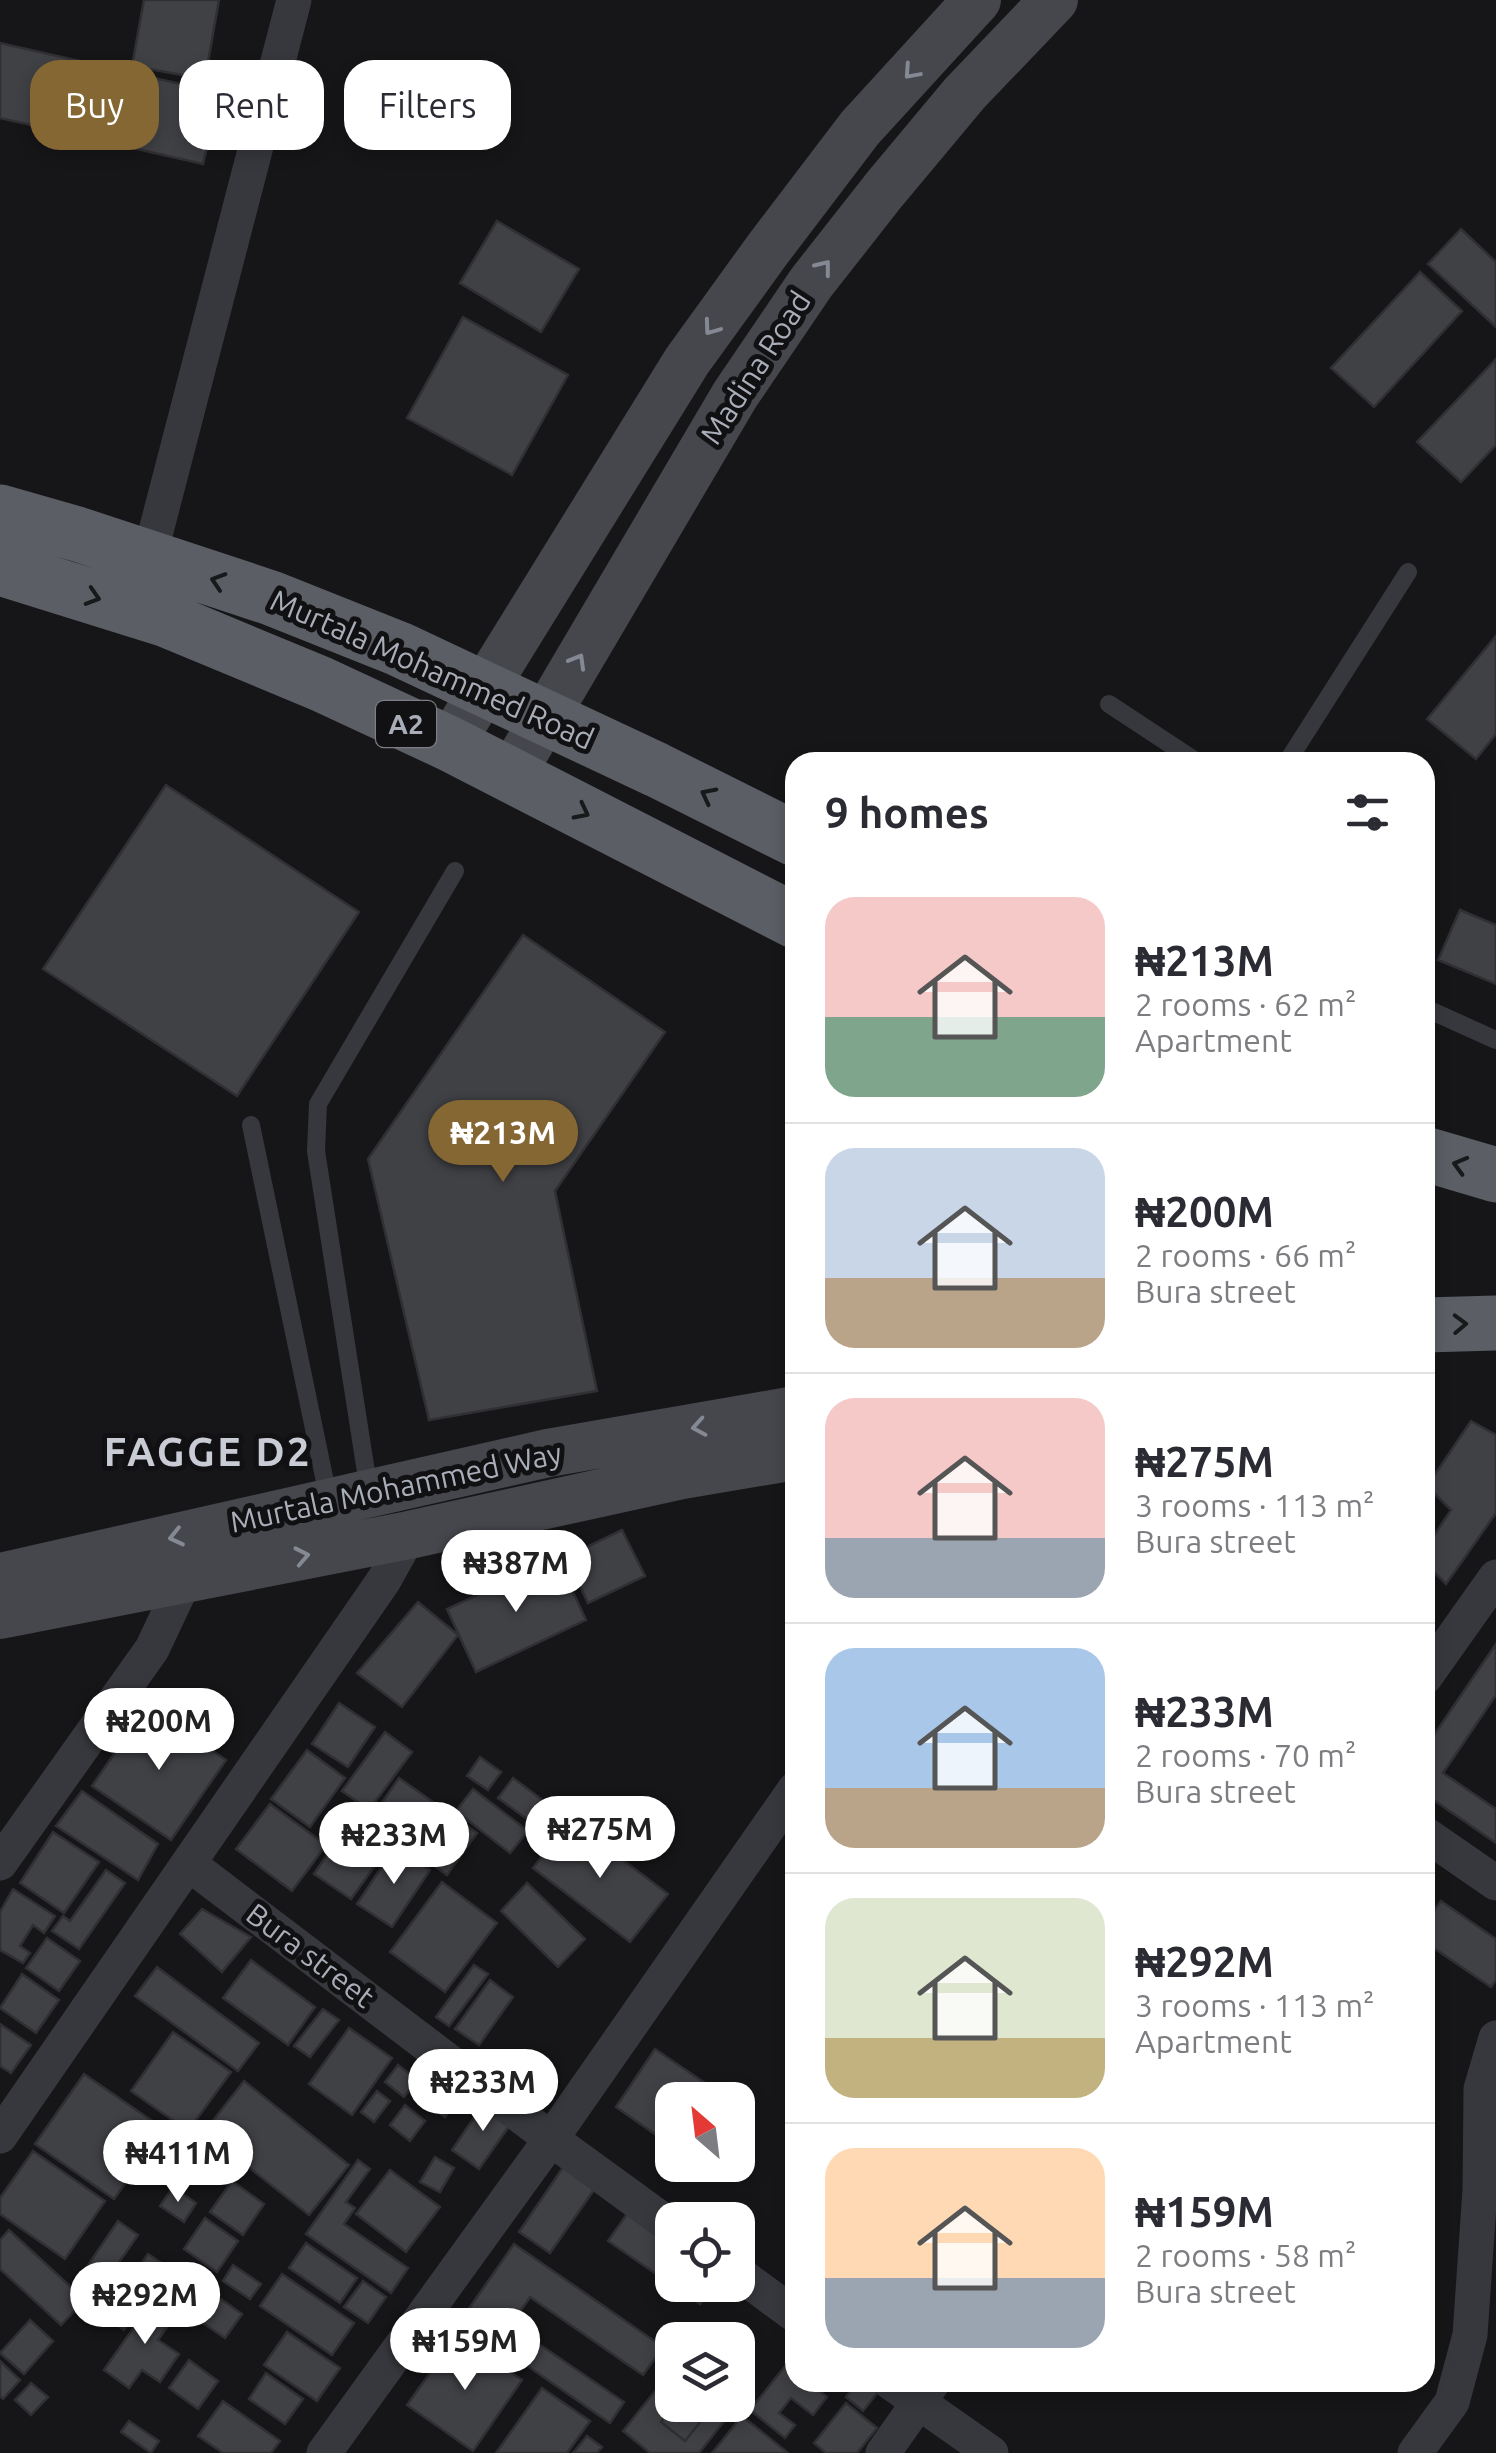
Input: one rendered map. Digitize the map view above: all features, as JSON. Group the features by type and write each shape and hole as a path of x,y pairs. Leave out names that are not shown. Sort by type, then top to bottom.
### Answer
{"highway":[{"name":"Murtala Mohammed Road","path":"0,512 271,598 399,649 785,834"},
{"name":"Murtala Mohammed Road","path":"0,568 167,620 320,684 450,744 785,916"},
{"path":"1435,1157 1496,1175"},
{"path":"1435,1325 1496,1322"}],"main road":[{"name":"Madina Road","path":"450,744 687,361 860,128 977,0"},
{"name":"Madina Road","path":"511,776 734,395 810,284 966,93 1054,0"},
{"name":"Murtala Mohammed Way","path":"0,1577 548,1453 785,1412"},
{"name":"Murtala Mohammed Way","path":"0,1615 409,1534 682,1474 785,1458"}],"street":[{"path":"149,558 294,0"},
{"path":"0,2136 384,1580 409,1534"},
{"path":"1435,1664 1496,1576"},
{"path":"0,1864 152,1649 184,1579"},
{"path":"324,2453 551,2140 785,1802"},
{"path":"1435,1841 1496,1883"},
{"name":"Bura street","path":"189,1864 655,2215"},
{"path":"1415,2453 1452,2402 1470,2336 1482,2088 1496,2038"},
{"path":"755,2285 785,2307"},
{"path":"883,2453 913,2392"},
{"path":"918,2392 991,2453"}],"lane":[{"path":"1292,752 1408,572"},
{"path":"1109,704 1182,752"},
{"path":"349,1496 316,1151 318,1104 455,871"},
{"path":"1435,1013 1496,1040"},
{"path":"251,1125 349,1496"}],"building":[{"path":"144,0 219,0 208,60 179,60 179,74 159,71 159,60 133,60"},
{"path":"0,43 75,60 30,60 30,125 0,118"},
{"path":"159,79 179,84 179,150 206,150 203,164 141,150 159,150"},
{"path":"497,221 579,269 541,332 460,283"},
{"path":"1461,229 1496,262 1496,327 1428,264"},
{"path":"1420,272 1462,311 1374,407 1331,368"},
{"path":"463,317 568,375 512,475 407,418"},
{"path":"1496,359 1496,445 1461,482 1417,442"},
{"path":"1496,636 1496,734 1476,759 1427,719"},
{"path":"166,785 359,912 237,1096 43,969"},
{"path":"1460,910 1496,925 1496,984 1438,960"},
{"path":"523,935 665,1032 555,1191 597,1391 429,1420 368,1159"},
{"path":"1471,1421 1496,1435 1496,1513 1446,1584 1435,1573 1435,1534 1451,1510 1435,1494 1435,1474"},
{"path":"622,1530 645,1576 588,1603 566,1557"},
{"path":"557,1558 586,1620 476,1672 447,1609"},
{"path":"418,1602 458,1635 402,1707 357,1673"},
{"path":"1496,1644 1496,1695 1443,1773 1496,1809 1496,1843 1435,1801 1435,1733"},
{"path":"339,1703 375,1727 348,1767 312,1744"},
{"path":"147,1706 226,1760 171,1840 92,1786"},
{"path":"385,1732 412,1752 369,1810 342,1791"},
{"path":"307,1750 345,1778 310,1827 271,1799"},
{"path":"480,1757 501,1772 488,1790 467,1776"},
{"path":"399,1778 477,1833 447,1875 370,1820"},
{"path":"513,1778 560,1813 546,1833 498,1798"},
{"path":"473,1789 528,1831 510,1853 456,1811"},
{"path":"82,1791 158,1844 138,1880 56,1826"},
{"path":"270,1804 326,1845 292,1891 236,1849"},
{"path":"351,1820 389,1846 351,1899 314,1874"},
{"path":"570,1820 668,1894 630,1942 533,1868"},
{"path":"53,1832 99,1862 64,1913 20,1883"},
{"path":"395,1847 430,1870 392,1927 357,1904"},
{"path":"106,1870 125,1883 79,1949 52,1931 63,1916 70,1921"},
{"path":"442,1882 497,1923 445,1992 390,1952"},
{"path":"527,1883 585,1939 558,1967 501,1911"},
{"path":"13,1889 55,1916 44,1933 33,1925 20,1946 30,1953 23,1963 0,1950 0,1912"},
{"path":"1441,1901 1496,1939 1496,1980 1491,1987 1435,1949 1435,1909"},
{"path":"202,1909 251,1937 222,1972 180,1934"},
{"path":"47,1938 80,1961 59,1991 26,1968"},
{"path":"251,1960 315,2007 288,2045 223,1998"},
{"path":"474,1965 488,1974 449,2026 436,2017"},
{"path":"157,1967 259,2043 238,2071 135,1996"},
{"path":"22,1974 59,2000 36,2033 0,2008"},
{"path":"490,1980 513,1997 479,2045 455,2029"},
{"path":"323,2009 339,2020 310,2057 294,2046"},
{"path":"0,2024 31,2045 11,2073 0,2066"},
{"path":"349,2028 392,2058 352,2115 309,2084"},
{"path":"173,2032 231,2072 188,2131 131,2091"},
{"path":"655,2049 704,2082 655,2082 655,2134 616,2107"},
{"path":"398,2065 418,2080 404,2097 385,2082"},
{"path":"84,2074 164,2129 114,2199 35,2144"},
{"path":"244,2081 349,2165 309,2215 204,2132"},
{"path":"439,2082 460,2096 445,2117 425,2103"},
{"path":"377,2091 390,2101 374,2122 361,2112"},
{"path":"486,2100 514,2119 479,2169 452,2150"},
{"path":"405,2105 425,2121 410,2141 390,2125"},
{"path":"182,2146 203,2160 184,2188 163,2173"},
{"path":"33,2151 105,2201 65,2259 0,2214 0,2198"},
{"path":"435,2157 454,2168 440,2192 420,2182"},
{"path":"358,2160 370,2169 346,2202 355,2208 344,2224 408,2268 391,2293 306,2234"},
{"path":"566,2163 598,2184 550,2253 519,2232"},
{"path":"390,2170 440,2207 406,2252 356,2214"},
{"path":"232,2181 264,2204 243,2235 210,2212"},
{"path":"173,2187 196,2203 184,2222 160,2206"},
{"path":"627,2214 655,2234 655,2273 608,2241"},
{"path":"205,2218 238,2241 217,2272 184,2249"},
{"path":"118,2221 138,2235 99,2291 80,2277"},
{"path":"9,2230 85,2300 61,2325 0,2269 0,2240"},
{"path":"306,2243 357,2278 340,2303 289,2268"},
{"path":"514,2244 655,2341 655,2358 643,2375 530,2297 511,2325 624,2402 610,2423 461,2320"},
{"path":"148,2254 168,2267 124,2330 105,2316"},
{"path":"233,2265 261,2284 250,2299 223,2281"},
{"path":"282,2274 354,2323 332,2355 260,2306"},
{"path":"187,2275 242,2314 225,2338 169,2300"},
{"path":"363,2281 386,2297 368,2323 344,2307"},
{"path":"155,2297 177,2313 158,2340 179,2354 160,2382 142,2370 129,2388 104,2370"},
{"path":"30,2320 53,2341 24,2374 0,2353"},
{"path":"287,2332 340,2368 317,2401 264,2365"},
{"path":"457,2335 522,2380 473,2451 407,2405"},
{"path":"189,2360 218,2381 198,2409 169,2388"},
{"path":"0,2361 20,2380 3,2399 0,2396"},
{"path":"785,2366 785,2392 821,2392 827,2397 813,2415 791,2398 779,2413 795,2425 785,2438 755,2414 755,2404"},
{"path":"266,2373 303,2399 285,2424 249,2399"},
{"path":"31,2383 48,2397 31,2415 15,2400"},
{"path":"542,2388 590,2421 567,2453 496,2453"},
{"path":"655,2391 655,2422 724,2422 699,2453 650,2453 623,2431"},
{"path":"850,2392 878,2392 863,2411 846,2397"},
{"path":"223,2401 280,2441 271,2453 223,2453 198,2436"},
{"path":"846,2403 877,2428 857,2453 826,2453 814,2443"},
{"path":"129,2421 159,2441 151,2453 121,2432"},
{"path":"661,2422 700,2422 685,2441"},
{"path":"737,2422 750,2422 787,2452 786,2453 712,2453"},
{"path":"587,2436 602,2447 597,2453 573,2453"}],"district":[{"name":"FAGGE D2","path":"208,1452"}]}
